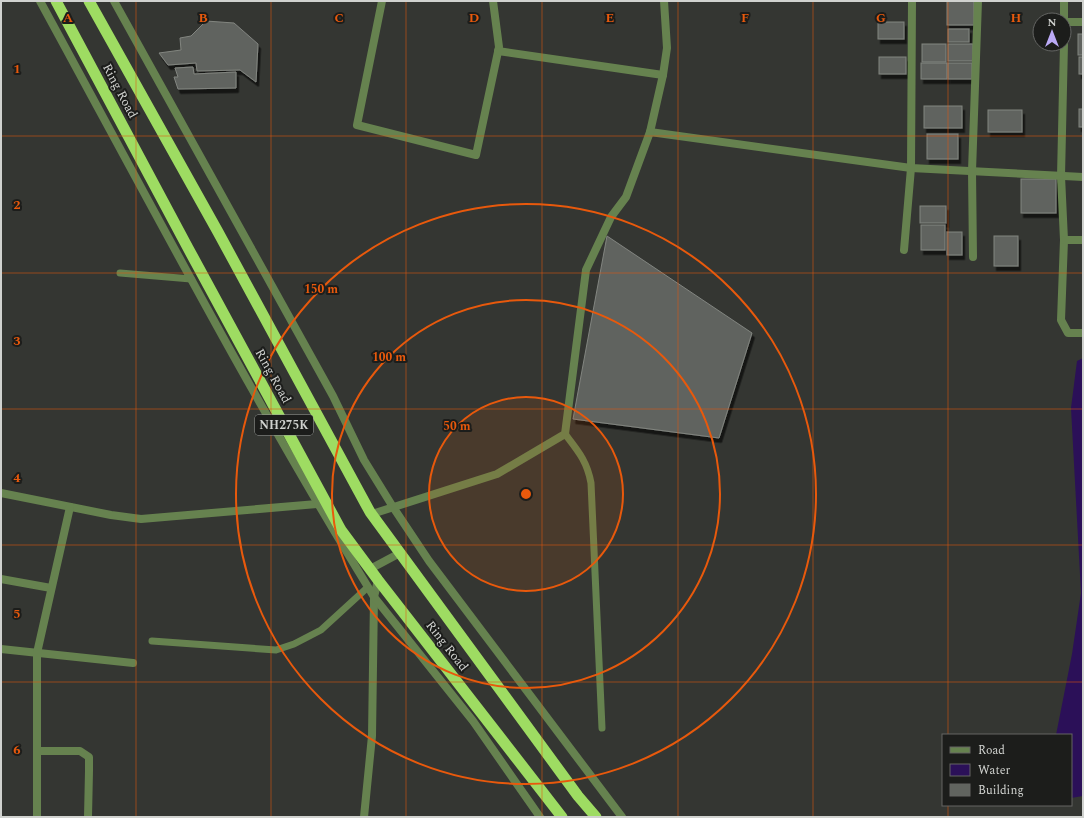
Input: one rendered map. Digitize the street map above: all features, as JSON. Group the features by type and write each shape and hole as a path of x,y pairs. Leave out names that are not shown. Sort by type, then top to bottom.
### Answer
{"highway":[{"name":"Ring Road","path":"56,1 341,530 562,817"},
{"name":"Ring Road","path":"89,1 372,514 573,790 596,817"}],"street":[{"path":"40,1 244,376 317,504 374,597 473,721 540,817"},
{"path":"114,1 333,396 364,460 393,508 429,561 622,817"},
{"path":"382,1 357,125 476,155 499,47 493,1"},
{"path":"372,514 497,474 565,434 586,270 611,217 626,197 650,132 663,75 667,48 664,1"},
{"path":"904,250 911,168 912,1"},
{"path":"973,257 972,171 978,1"},
{"path":"1064,1 1064,12"},
{"path":"1072,22 1083,22"},
{"path":"498,52 663,75"},
{"path":"1064,52 1061,176 1064,240 1061,320 1068,333 1083,333"},
{"path":"650,132 911,168 1083,177"},
{"path":"1064,240 1083,240"},
{"path":"1,493 141,519 317,504"},
{"path":"37,817 37,654 70,507"},
{"path":"370,569 400,553"},
{"path":"1,579 51,588"},
{"path":"364,817 372,736 374,597 378,580"},
{"path":"1,649 133,663"},
{"path":"37,751 80,751 88,757 88,817"}],"lane":[{"path":"120,274 191,279"},
{"path":"565,434 584,458 589,469 591,483 602,728"},
{"path":"152,642 276,650 294,644 321,630 368,587"}],"water":[{"path":"1083,358 1083,796 1072,798 1072,734 1056,734 1072,654 1081,593 1071,408 1077,361"}],"building":[{"path":"947,1 974,1 974,25 947,25"},
{"path":"206,21 234,23 258,44 256,82 240,70 197,71 196,63 168,65 159,53 181,50 180,38 191,36"},
{"path":"878,22 904,22 904,39 878,39"},
{"path":"948,29 969,29 969,42 948,42"},
{"path":"1078,34 1083,34 1083,55 1078,55"},
{"path":"922,44 946,44 946,62 922,62"},
{"path":"948,44 973,44 973,61 948,61"},
{"path":"879,57 906,57 906,74 879,74"},
{"path":"1079,57 1083,57 1083,74 1079,74"},
{"path":"921,63 947,63 947,79 921,79"},
{"path":"948,63 972,63 972,79 948,79"},
{"path":"193,67 194,74 236,72 236,88 178,89 174,77 178,77 175,68"},
{"path":"924,106 962,106 962,128 924,128"},
{"path":"1079,109 1083,109 1083,127 1079,127"},
{"path":"988,110 1022,110 1022,132 988,132"},
{"path":"927,134 958,134 958,159 927,159"},
{"path":"1021,179 1056,179 1056,213 1021,213"},
{"path":"920,206 946,206 946,223 920,223"},
{"path":"921,225 945,225 945,250 921,250"},
{"path":"947,232 962,232 962,255 947,255"},
{"path":"607,236 752,333 719,438 573,419"},
{"path":"994,236 1018,236 1018,266 994,266"}]}
